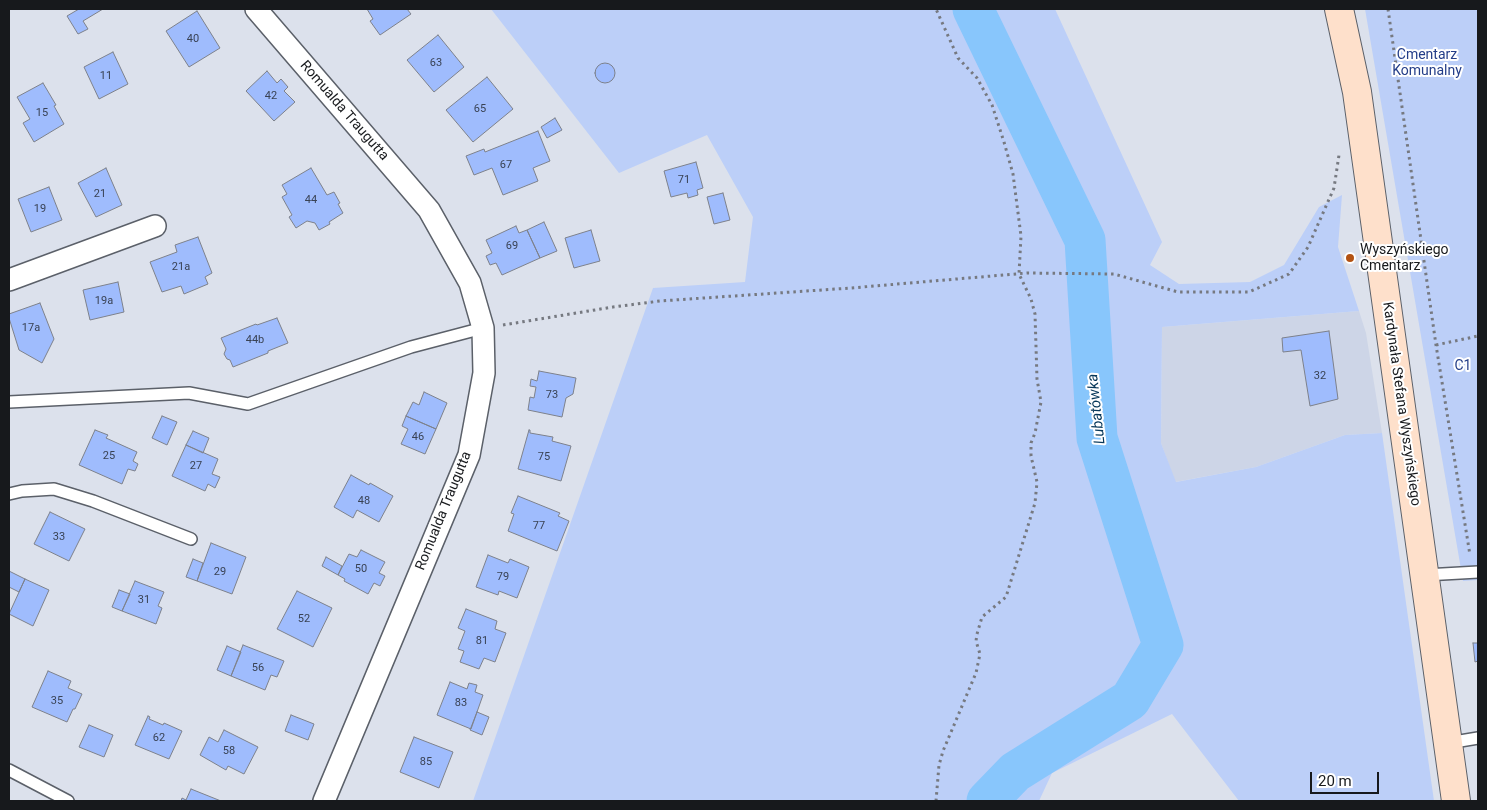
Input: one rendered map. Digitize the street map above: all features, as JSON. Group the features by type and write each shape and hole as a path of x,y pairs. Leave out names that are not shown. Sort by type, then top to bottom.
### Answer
{"street":[{"name":"Romualda Traugutta","path":"256,9 429,210 470,284 483,328 484,373 469,455 324,801"},
{"name":"Kardynała Stefana Wyszyńskiego","path":"1339,9 1357,92 1456,801"},
{"path":"9,280 155,226"}],"lane":[{"path":"9,402 189,393 248,404 411,347 483,328"},
{"path":"9,494 22,491 54,489 93,501 191,539"},
{"path":"1425,575 1476,573"},
{"path":"1448,743 1478,738"},
{"path":"9,770 68,801"}],"path":[{"path":"936,9 958,58 977,78 992,105 1013,174 1021,236 1019,274 1031,299 1035,314 1037,379 1041,402 1035,433 1031,443 1031,456 1038,488 1035,503 1006,597 982,618 976,641 980,654 976,673 943,751 939,765 936,801"},
{"path":"1388,9 1436,345 1476,573"},
{"path":"483,328 660,301 851,288 1027,273 1114,274 1178,292 1249,292 1290,274 1308,246 1334,188 1340,146"},
{"path":"1436,345 1478,336"}],"shaded area":[{"path":"1359,311 1366,333 1382,433 1345,435 1256,467 1175,482 1161,443 1162,327"}],"green space":[{"path":"491,9 1055,9 1162,242 1150,265 1179,284 1250,282 1284,265 1319,207 1342,195 1338,247 1359,311 1162,327 1161,443 1176,482 1256,467 1345,435 1382,433 1434,801 1239,801 1172,714 1052,773 1039,801 473,801 653,288 745,282 753,217 707,135 619,173"},
{"name":"Cmentarz Komunalny","path":"1365,9 1478,9 1478,580 1463,581"}],"building":[{"path":"79,9 103,9 83,21 88,29 78,34 67,16"},
{"path":"367,9 407,9 411,14 380,35 370,21 373,19"},
{"path":"197,11 220,48 189,67 166,31"},
{"path":"438,35 464,67 434,92 407,60"},
{"path":"113,52 128,84 99,99 84,67"},
{"path":"605,63 612,66 615,73 612,80 605,83 598,80 595,73 598,66"},
{"path":"267,71 277,83 281,79 288,87 284,91 295,102 274,121 246,91"},
{"path":"487,77 513,109 473,142 446,110"},
{"path":"43,83 56,105 54,106 64,124 34,142 23,123 30,119 17,97"},
{"path":"555,118 562,130 547,138 541,127"},
{"path":"538,131 550,161 533,168 538,181 503,195 492,168 474,175 466,156 484,149 485,152"},
{"path":"696,162 703,188 697,190 698,195 688,198 687,193 671,197 664,171"},
{"path":"106,168 122,205 96,217 78,183"},
{"path":"311,168 327,195 334,192 343,213 319,230 315,223 307,221 296,228 289,217 292,215 282,197 287,194 282,185"},
{"path":"49,187 62,220 31,232 18,199"},
{"path":"723,193 730,220 714,224 707,197"},
{"path":"544,222 557,251 540,258 527,230"},
{"path":"516,226 519,233 527,230 540,258 502,275 496,263 490,265 486,256 492,253 486,240"},
{"path":"591,230 600,261 574,268 565,238"},
{"path":"198,237 212,273 205,277 208,284 184,294 181,286 162,292 150,262 177,252 175,245"},
{"path":"118,282 124,312 90,320 83,290"},
{"path":"40,303 54,339 42,363 19,350 9,318 9,314"},
{"path":"277,318 288,343 233,367 230,360 224,354 226,349 221,338"},
{"path":"1329,331 1338,399 1310,406 1301,350 1283,352 1282,338"},
{"path":"539,371 576,378 573,394 566,398 562,417 528,410 530,397 534,398 536,387 530,386 531,379 537,381"},
{"path":"424,392 447,403 436,429 406,416 413,402 419,405"},
{"path":"162,416 177,422 167,445 152,438"},
{"path":"406,416 436,429 425,454 401,444 408,429 402,426"},
{"path":"95,430 108,435 106,438 137,452 133,461 138,464 135,471 128,469 122,484 79,465"},
{"path":"529,430 530,433 553,437 552,441 571,446 561,481 518,469"},
{"path":"193,431 209,438 203,453 186,445"},
{"path":"186,445 218,459 212,474 220,477 215,488 208,484 205,491 172,476"},
{"path":"351,475 393,496 379,522 357,510 353,518 334,507"},
{"path":"518,496 560,513 558,516 569,521 557,551 508,531 514,514 511,513"},
{"path":"50,512 85,529 69,561 34,544"},
{"path":"211,543 246,557 232,594 197,581"},
{"path":"361,550 385,562 379,573 385,576 380,586 374,583 368,594 344,581 345,579 338,575 349,554 357,557"},
{"path":"488,555 508,563 510,559 529,567 517,598 499,591 498,595 476,587"},
{"path":"326,557 342,566 338,575 322,566"},
{"path":"193,559 203,563 197,581 186,577"},
{"path":"9,571 25,579 19,592 9,587"},
{"path":"25,579 49,590 33,626 9,614"},
{"path":"135,581 164,592 158,606 162,608 156,624 122,611"},
{"path":"119,590 130,594 122,611 112,607"},
{"path":"297,591 332,608 313,647 277,629"},
{"path":"466,609 497,621 495,629 506,633 495,662 484,658 479,669 460,662 464,651 458,649 465,631 458,628"},
{"path":"1473,643 1478,643 1478,661 1475,662"},
{"path":"243,645 284,661 277,677 271,675 265,690 231,676"},
{"path":"227,646 241,652 231,676 217,670"},
{"path":"48,671 71,681 68,688 82,694 67,722 32,707"},
{"path":"450,682 467,689 469,683 477,685 475,692 483,695 471,729 437,715"},
{"path":"477,712 489,717 482,735 470,730"},
{"path":"291,715 314,724 308,740 285,731"},
{"path":"148,716 150,717 149,719 182,731 169,759 135,745"},
{"path":"89,725 113,735 104,757 79,747"},
{"path":"224,730 258,747 244,774 228,766 226,770 200,755 209,737 218,742"},
{"path":"414,737 453,752 439,788 400,772"},
{"path":"191,789 221,801 181,801 182,798 186,800"}],"waterway":[{"name":"Lubatówka","path":"973,9 1085,240 1097,438 1163,645 1130,700 1015,772 987,801"}],"place":[{"name":"Wyszyńskiego Cmentarz","path":"1350,258"}],"park label":[{"name":"C1","path":"1463,366"}]}
